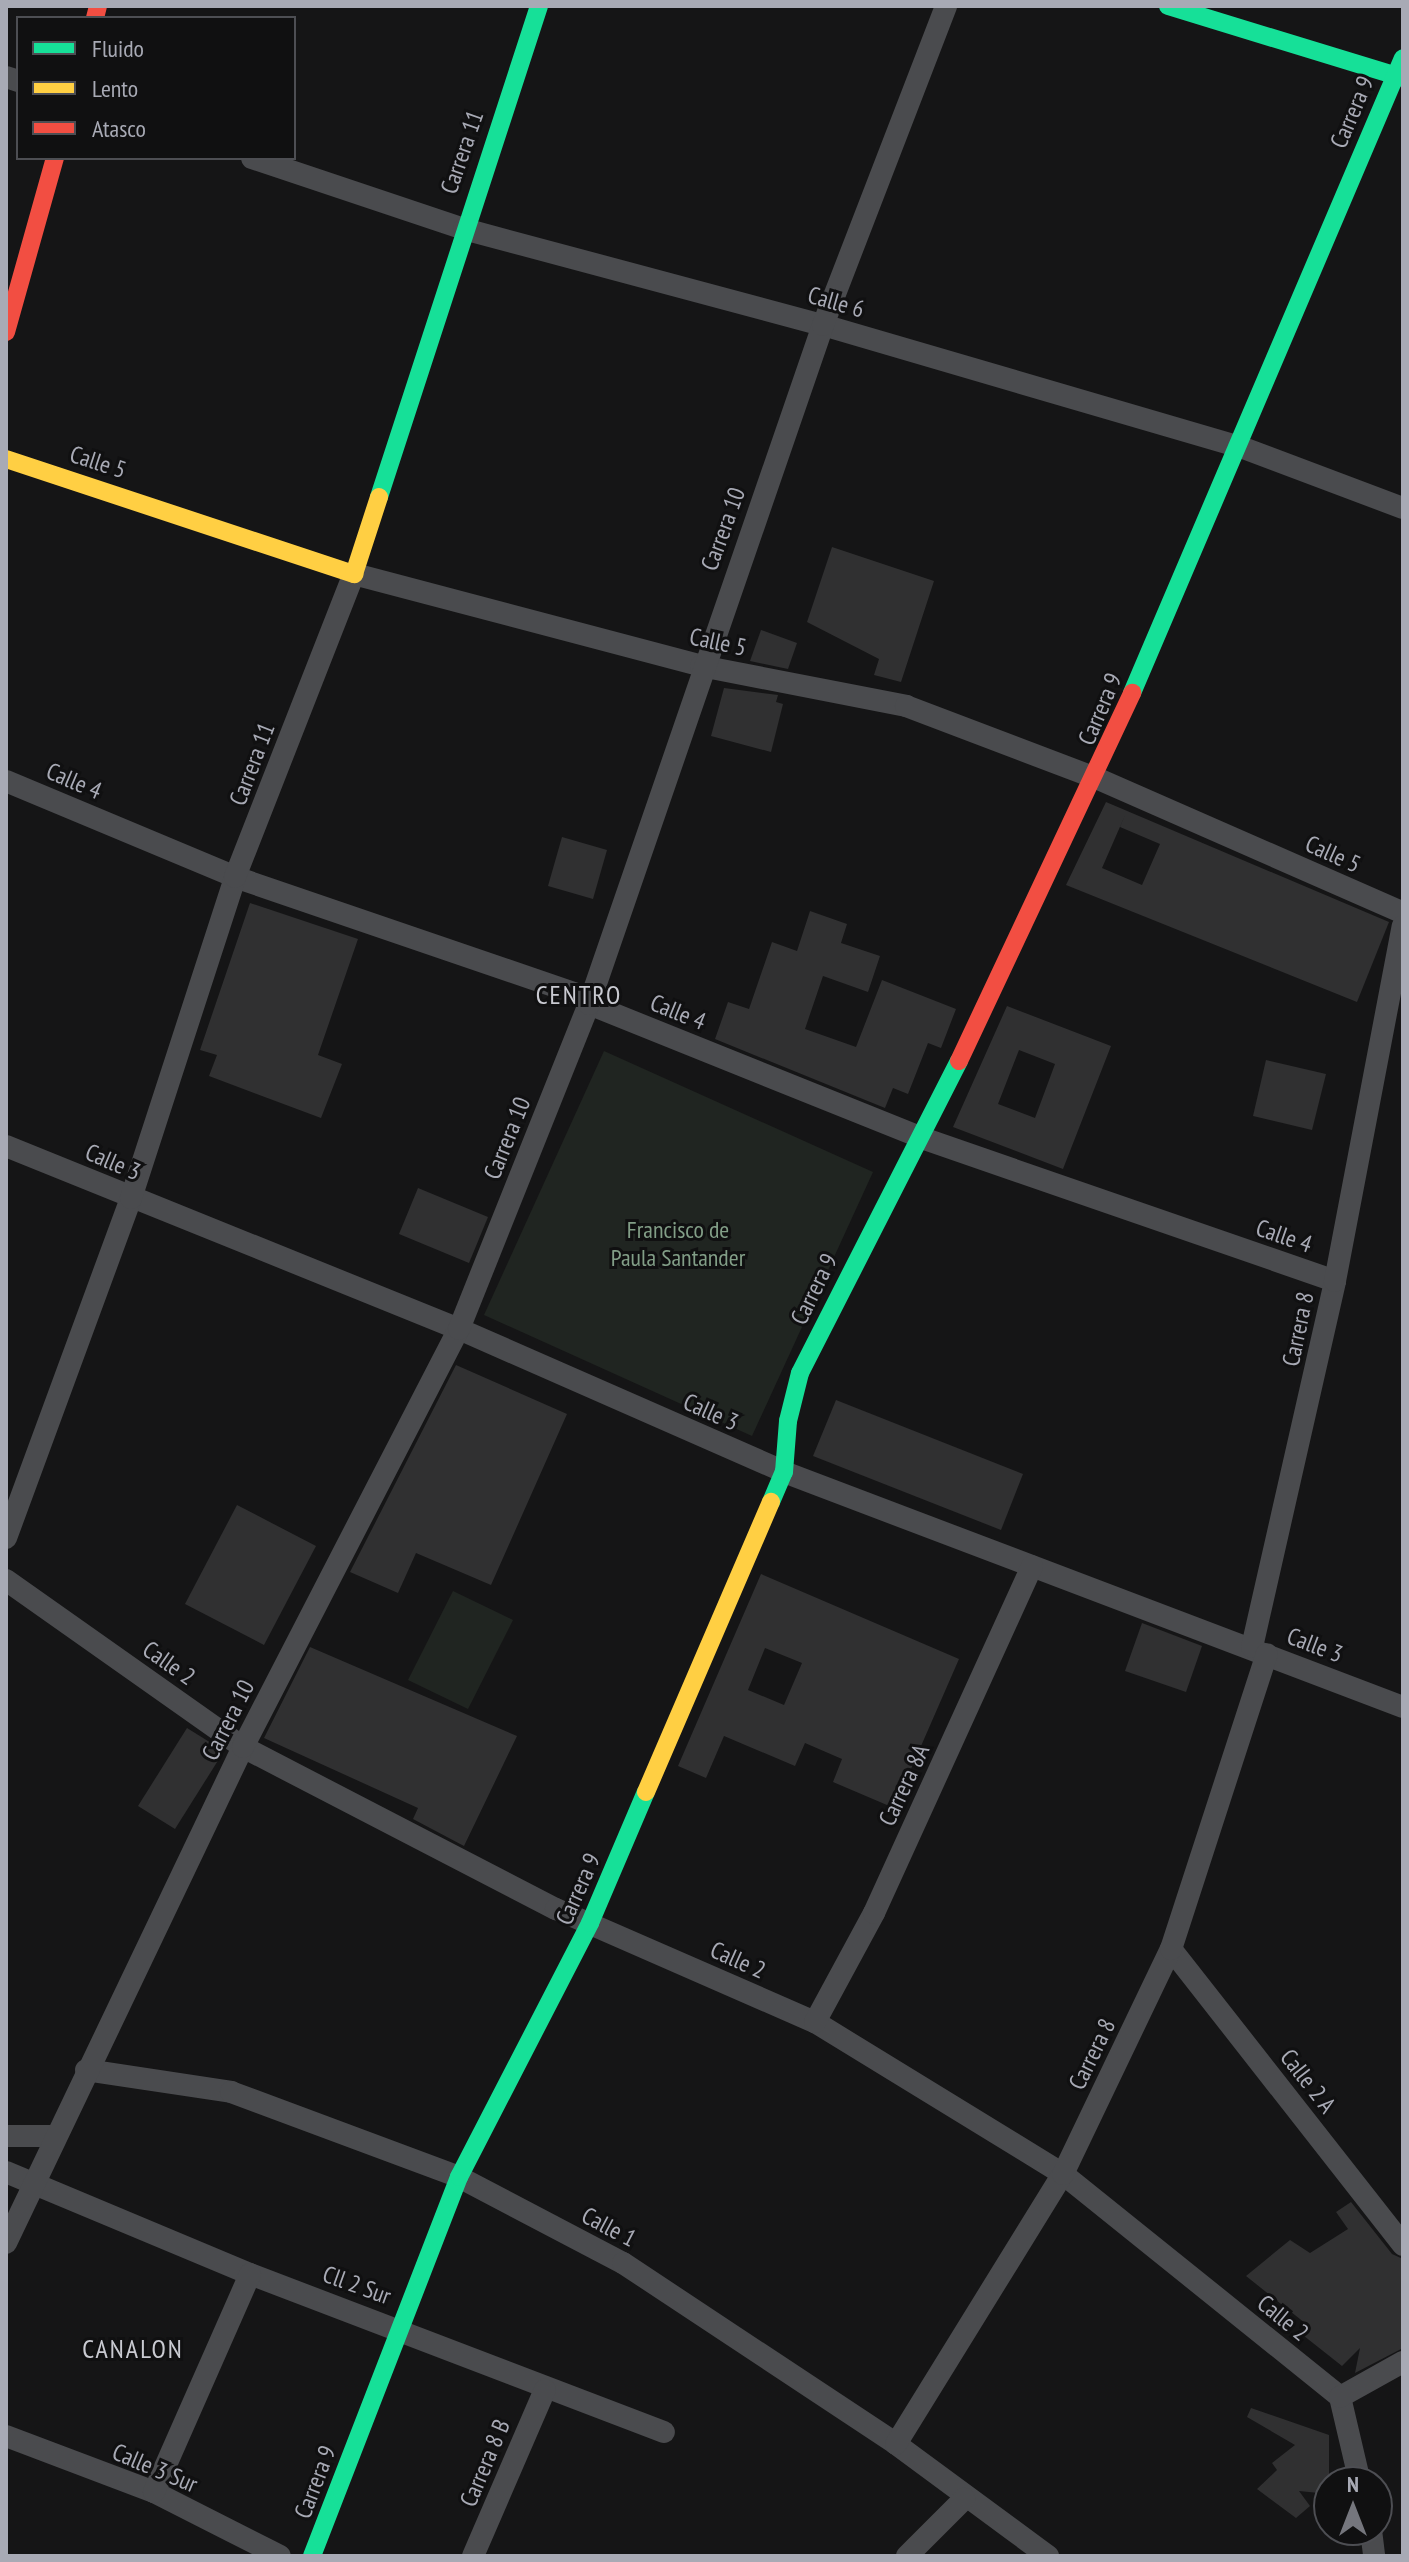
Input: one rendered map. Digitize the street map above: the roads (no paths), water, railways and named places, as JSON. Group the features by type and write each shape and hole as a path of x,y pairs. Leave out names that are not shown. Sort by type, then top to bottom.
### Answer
{"street":[{"name":"Carrera 11","path":"6,1538 131,1198 235,877 354,574 539,6"},
{"name":"Carrera 10","path":"6,2243 54,2136 243,1747 459,1329 589,1004 701,666 823,325 946,6"},
{"path":"1168,6 1398,76"},
{"name":"Carrera 9","path":"312,2556 459,2177 590,1923 784,1472 788,1421 800,1373 865,1239 922,1138 1096,778 1398,76 1403,58"},
{"path":"6,332 54,160"},
{"name":"Calle 6","path":"258,160 464,229 823,325 1238,446 1403,508"},
{"name":"Calle 5","path":"6,459 354,574 701,666 906,706 1096,778 1403,913"},
{"name":"Calle 4","path":"6,781 235,877 579,995 589,1004 922,1138 1335,1281"},
{"name":"Carrera 8","path":"896,2444 1063,2174 1171,1949 1260,1650 1403,926"},
{"name":"Calle 3","path":"6,1146 459,1329 784,1472 1260,1650 1403,1707"},
{"name":"Carrera 8A","path":"815,2022 874,1913 1032,1566"},
{"name":"Calle 2","path":"6,1580 243,1747 590,1923 815,2022 1063,2174 1340,2397"},
{"name":"Calle 2 A","path":"1171,1949 1403,2245"},
{"name":"Calle 1","path":"86,2070 231,2092 459,2177 623,2263 896,2444 964,2499 1048,2556"},
{"path":"6,2136 54,2136"},
{"path":"6,2172 33,2184"},
{"name":"Cll 2 Sur","path":"33,2184 250,2274 401,2328 545,2390 664,2432"},
{"path":"154,2492 250,2274"},
{"path":"1356,2466 1340,2397 1403,2362"},
{"name":"Carrera 8 B","path":"473,2556 545,2390"},
{"name":"Calle 3 Sur","path":"6,2436 154,2492 280,2556"},
{"path":"907,2556 964,2499"}],"district":[{"name":"CENTRO","path":"579,995"},
{"name":"CANALON","path":"133,2349"}],"park label":[{"name":"Francisco de Paula Santander","path":"678,1244"}]}
